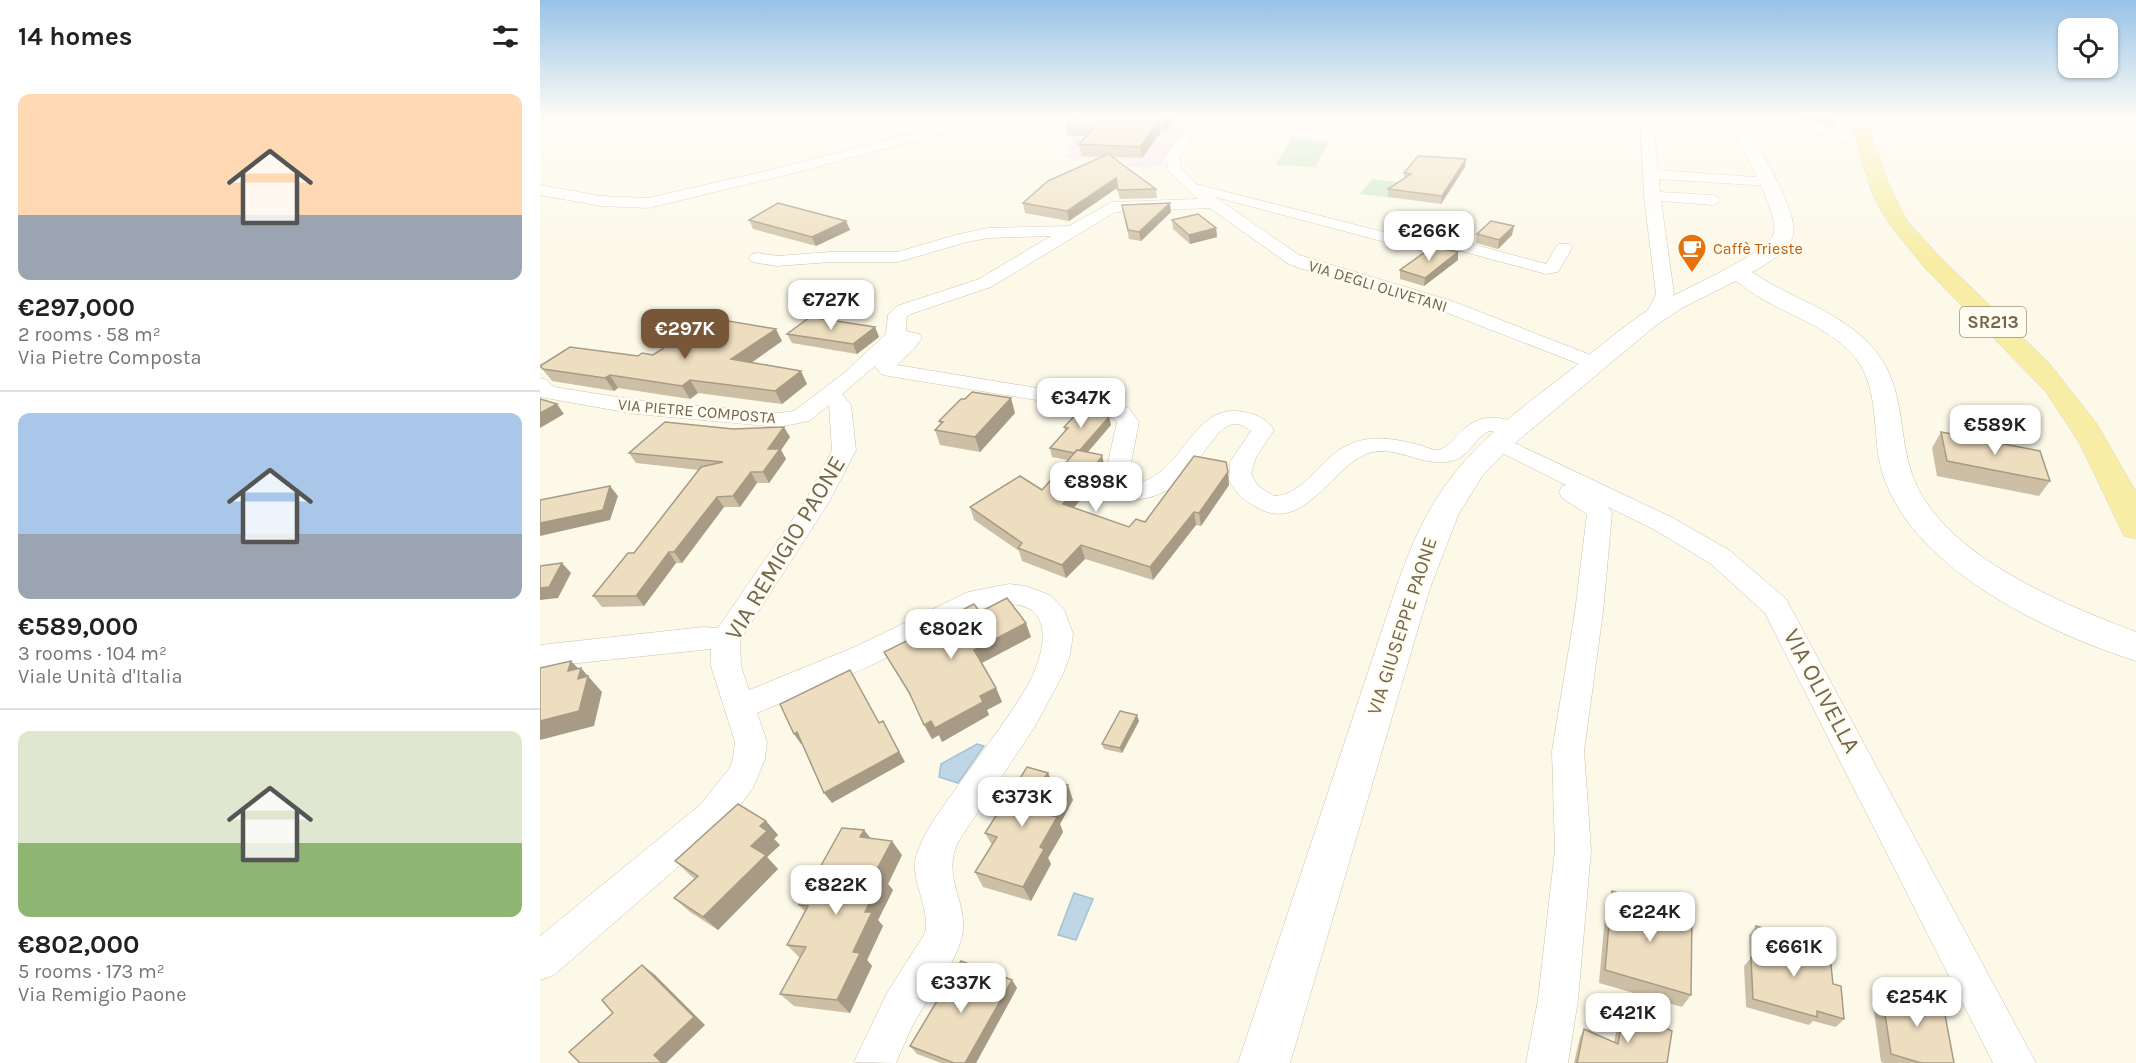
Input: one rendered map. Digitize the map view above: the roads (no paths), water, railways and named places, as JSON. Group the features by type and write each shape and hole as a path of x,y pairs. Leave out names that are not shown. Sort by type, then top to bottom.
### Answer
{"main road":[{"name":"SR213","path":"1872,166 1877,184 1899,224 1927,256 2041,370 2066,401 2101,454 2136,528"}],"street":[{"path":"540,190 601,201 648,203 805,166"},
{"name":"VIA DEGLI OLIVETANI","path":"1173,166 1192,188 1293,259 1311,267 1396,288 1594,363"},
{"path":"1650,166 1665,294 1655,314"},
{"name":"VIA GIUSEPPE PAONE","path":"1264,1063 1378,698 1432,534 1450,500 1472,470 1502,441 1655,314 1767,255 1782,241 1785,231 1760,166"},
{"path":"1651,174 1768,182"},
{"path":"1192,188 1222,193 1427,248 1461,246 1545,269 1552,268 1564,248"},
{"path":"1652,196 1713,200"},
{"name":"VIA PIETRE COMPOSTA","path":"540,384 547,392 636,407 779,420 801,416 831,394 896,336 899,313 985,283 1112,207 1213,203"},
{"path":"758,258 777,261 830,257 898,257 965,237 988,233 1069,231"},
{"path":"1735,271 1766,292 1840,332 1862,348 1870,358 1884,393 1895,470 1908,497 1928,524 1976,569 2002,588 2037,606 2136,647"},
{"path":"1662,278 1694,292 1749,299 1809,314"},
{"path":"896,336 912,338 888,362 885,367 888,370 1049,396 1121,413 1128,422 1115,485 1123,492 1139,491 1167,480 1213,425 1232,417 1248,420 1263,430 1240,465 1239,475 1241,482 1252,495 1263,503 1276,506 1287,504 1303,496 1345,456 1360,448 1389,446 1443,457 1454,452 1484,423 1497,423 1502,441 1593,504 1600,513 1568,751 1573,850 1558,1000 1547,1063"},
{"name":"VIA REMIGIO PAONE","path":"540,961 692,834 729,797 741,778 749,759 751,742 726,666 726,639 817,502 844,450 840,405 831,394"},
{"name":"VIA REMIGIO PAONE","path":"801,416 842,436"},
{"name":"VIA OLIVELLA","path":"1502,441 1683,535 1720,557 1776,606 2015,1063"},
{"path":"739,706 867,654 978,599 1001,595 1022,596 1044,605 1057,621 1059,631 1056,652 1042,689 946,831 934,855 934,877 946,922 942,940 901,1007 875,1062"},
{"path":"540,656 657,642 726,639"}],"water":[{"path":"977,744 984,746 958,783 939,777 941,764"},
{"path":"1074,893 1093,899 1076,940 1058,935"}],"place":[{"name":"Caffè Trieste","path":"1692,274"}]}
